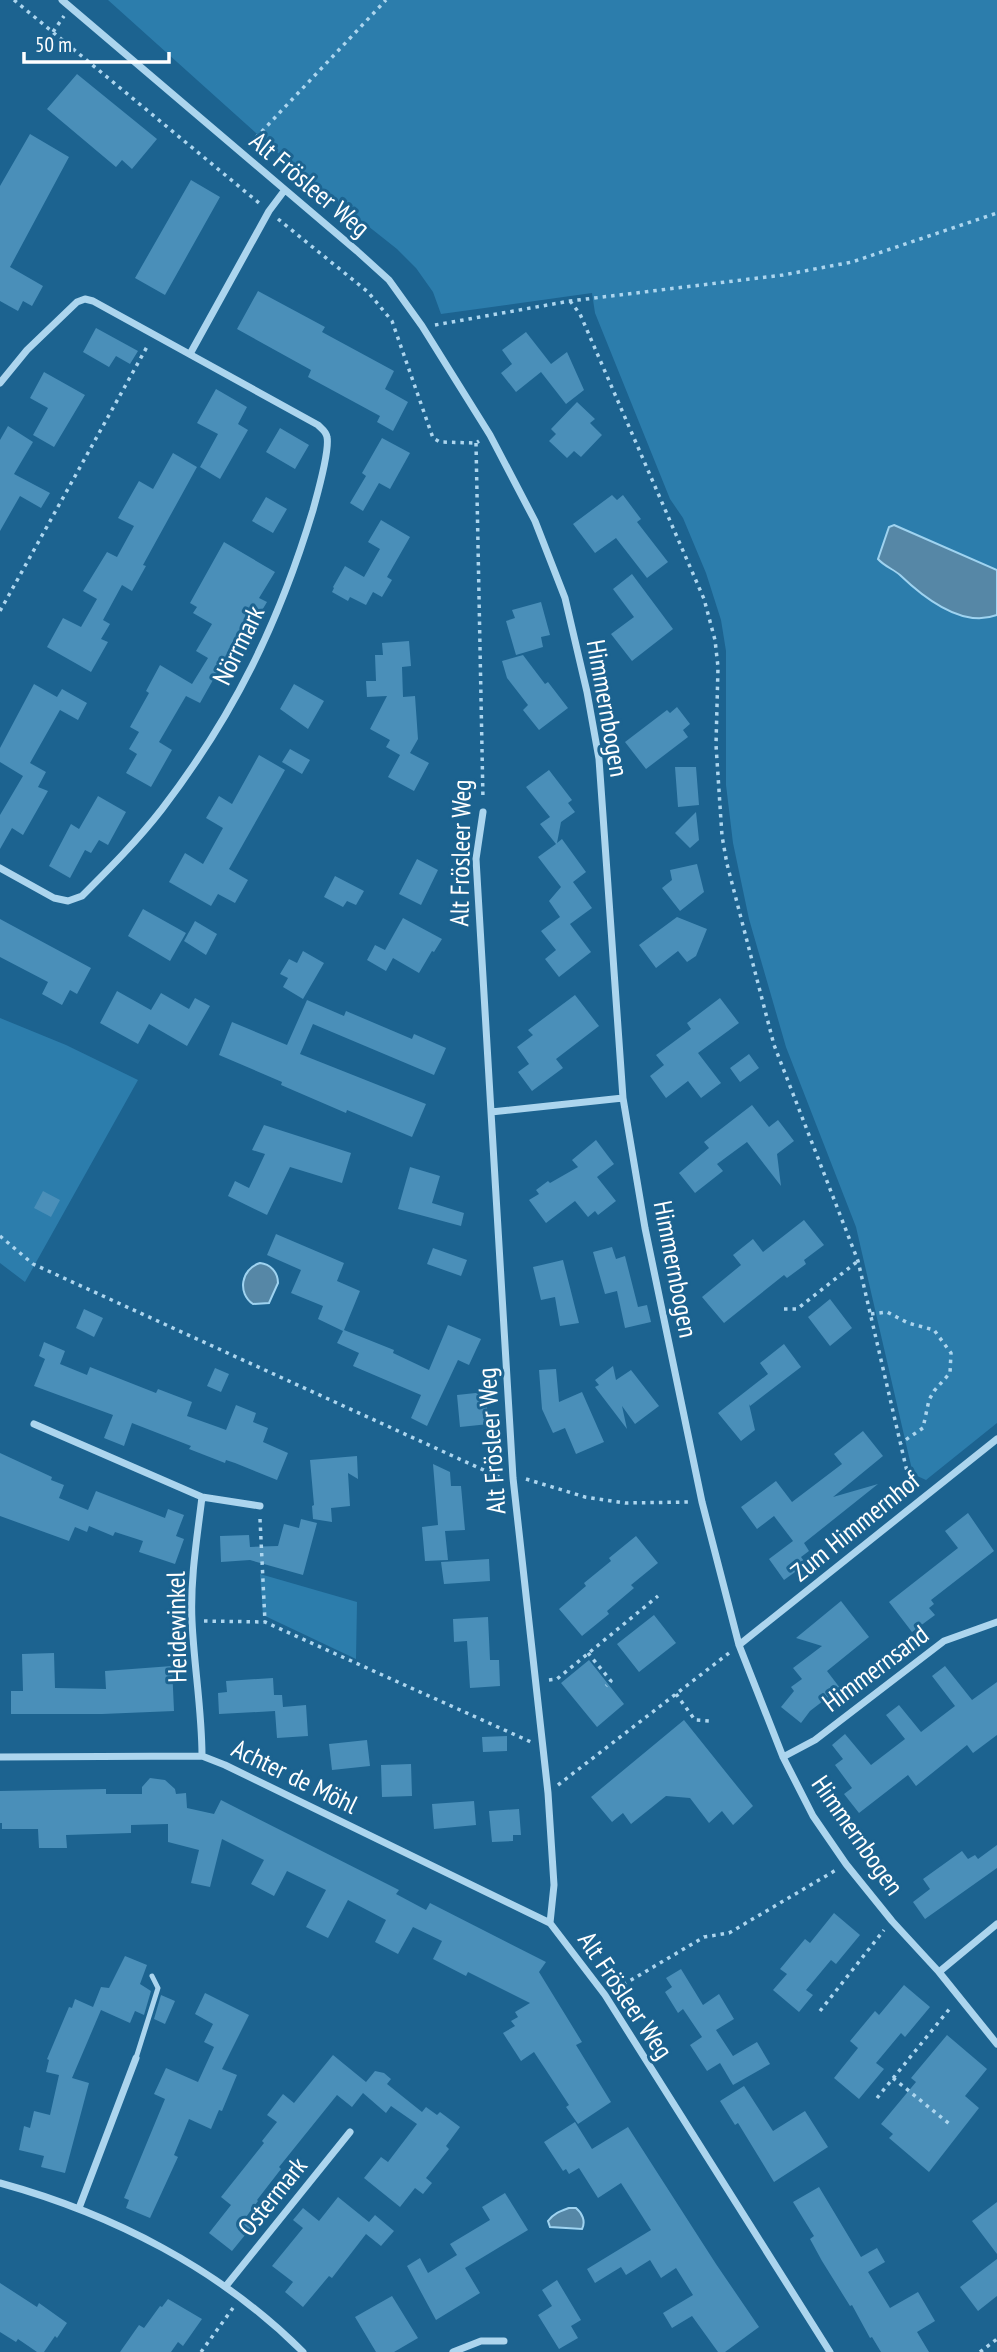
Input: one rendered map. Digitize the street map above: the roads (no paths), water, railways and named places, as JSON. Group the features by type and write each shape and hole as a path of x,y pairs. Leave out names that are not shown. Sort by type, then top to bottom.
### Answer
{"street":[{"name":"Alt Frösleer Weg","path":"62,0 389,281 423,327 490,435"},
{"path":"190,354 269,211 284,191"},
{"name":"Nörrmark","path":"0,383 27,351 77,302 93,300 318,425 326,433 328,444 297,564 271,630 240,693 203,753 161,810 100,878 82,895 68,901 54,898 0,867"},
{"name":"Himmernbogen","path":"490,435 535,521 565,598 587,692 599,759 623,1098 645,1228 702,1502 739,1645 783,1757 813,1816 846,1864 892,1921 939,1972 997,2045"},
{"name":"Alt Frösleer Weg","path":"483,812 476,859 513,1478 548,1793 554,1885 550,1923 606,1995 830,2352"},
{"path":"491,1112 623,1098"},
{"path":"34,1424 202,1497 260,1507"},
{"name":"Zum Himmernhof","path":"739,1645 997,1439"},
{"name":"Heidewinkel","path":"202,1497 192,1590 202,1756"},
{"name":"Himmernsand","path":"783,1757 815,1740 944,1641 997,1622"},
{"name":"Achter de Möhl","path":"0,1757 202,1756 550,1923"},
{"path":"939,1972 997,1924"},
{"path":"79,2208 136,2058"},
{"name":"Ostermark","path":"226,2286 350,2132"},
{"path":"0,2182 79,2208 157,2244 226,2286 275,2324 303,2352"},
{"path":"453,2352 481,2341 504,2340"}],"lane":[{"path":"136,2058 158,1988 152,1976"}]}
